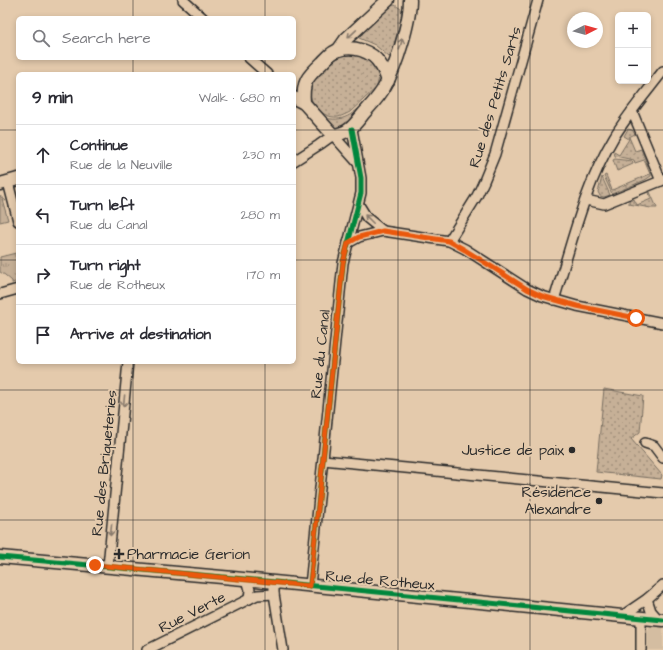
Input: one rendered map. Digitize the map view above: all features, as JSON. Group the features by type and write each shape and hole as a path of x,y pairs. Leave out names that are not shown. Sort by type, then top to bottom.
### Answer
{"street":[{"path":"183,0 201,16"},
{"path":"357,162 333,135 299,101 303,90 300,82 333,52 339,49 346,40 388,0"},
{"path":"296,160 333,135 345,133 352,128 379,96 394,70 409,15 410,0"},
{"name":"Rue des Petits Sarts","path":"449,241 479,191 495,154 538,0"},
{"path":"339,49 357,49 371,54 380,63 388,81"},
{"path":"251,60 264,72"},
{"path":"554,300 586,200 608,148 632,111 663,71"},
{"path":"586,200 604,204 662,180 632,111"},
{"name":"Rue du Canal","path":"310,586 343,263 359,205 362,185 352,128"},
{"path":"9,182 16,212"},
{"path":"359,205 367,218 383,231"},
{"path":"348,243 363,236 383,231 449,241 527,289 554,300 663,323"},
{"path":"0,294 16,290"},
{"name":"Rue des Briqueteries","path":"108,566 128,364"},
{"path":"645,443 654,446 663,458"},
{"path":"323,460 663,493"},
{"name":"Rue de Rotheux","path":"0,557 247,579 274,588 310,586 661,619"},
{"name":"Rue Verte","path":"247,579 250,590 249,598"},
{"path":"641,650 641,618 638,612 645,602 663,585"},
{"path":"274,588 283,650"},
{"name":"Rue Verte","path":"147,650 249,598 274,588"},
{"path":"622,616 645,602"},
{"path":"645,602 651,611 661,619"}],"shaded area":[{"path":"663,624 663,650 646,650 646,632 650,627"}],"green space":[{"path":"395,5 401,9 402,16 391,55 389,57 375,45 359,38 358,36 390,6"},
{"path":"351,54 369,61 377,70 378,81 376,88 350,112 342,116 331,117 319,110 314,105 311,99 311,86 316,76 322,70 340,57"},
{"path":"369,100 351,124 338,129 331,126 322,117 336,119 348,116"},
{"path":"628,129 632,130 635,134 629,137 635,151 641,149 651,176 612,194 604,176 606,175 612,190 650,174 644,160 635,163 634,160 615,156 614,152 619,155 629,139 624,136"},
{"path":"613,160 632,161 633,164 617,171"},
{"path":"602,177 610,195 604,197 600,196 598,192"},
{"path":"650,192 657,208 629,204 629,201 634,199 637,205 651,199"},
{"path":"0,196 6,201 2,199 8,220 0,222"},
{"path":"16,253 16,282 12,283 12,281 0,272 0,257"},
{"path":"604,389 643,396 640,432 631,439 662,475 661,479 596,472"}],"cycle path":[{"path":"310,586 343,263 361,193 361,178 352,129"},
{"path":"0,557 663,620"}],"place":[{"name":"Justice de paix","path":"572,450"},
{"name":"Résidence Alexandre","path":"599,501"},
{"name":"Pharmacie Gerion","path":"119,554"}],"route":[{"path":"95,565 310,586 343,263 348,243 359,237 383,231 449,241 527,289 542,296 577,306 636,318"}]}
